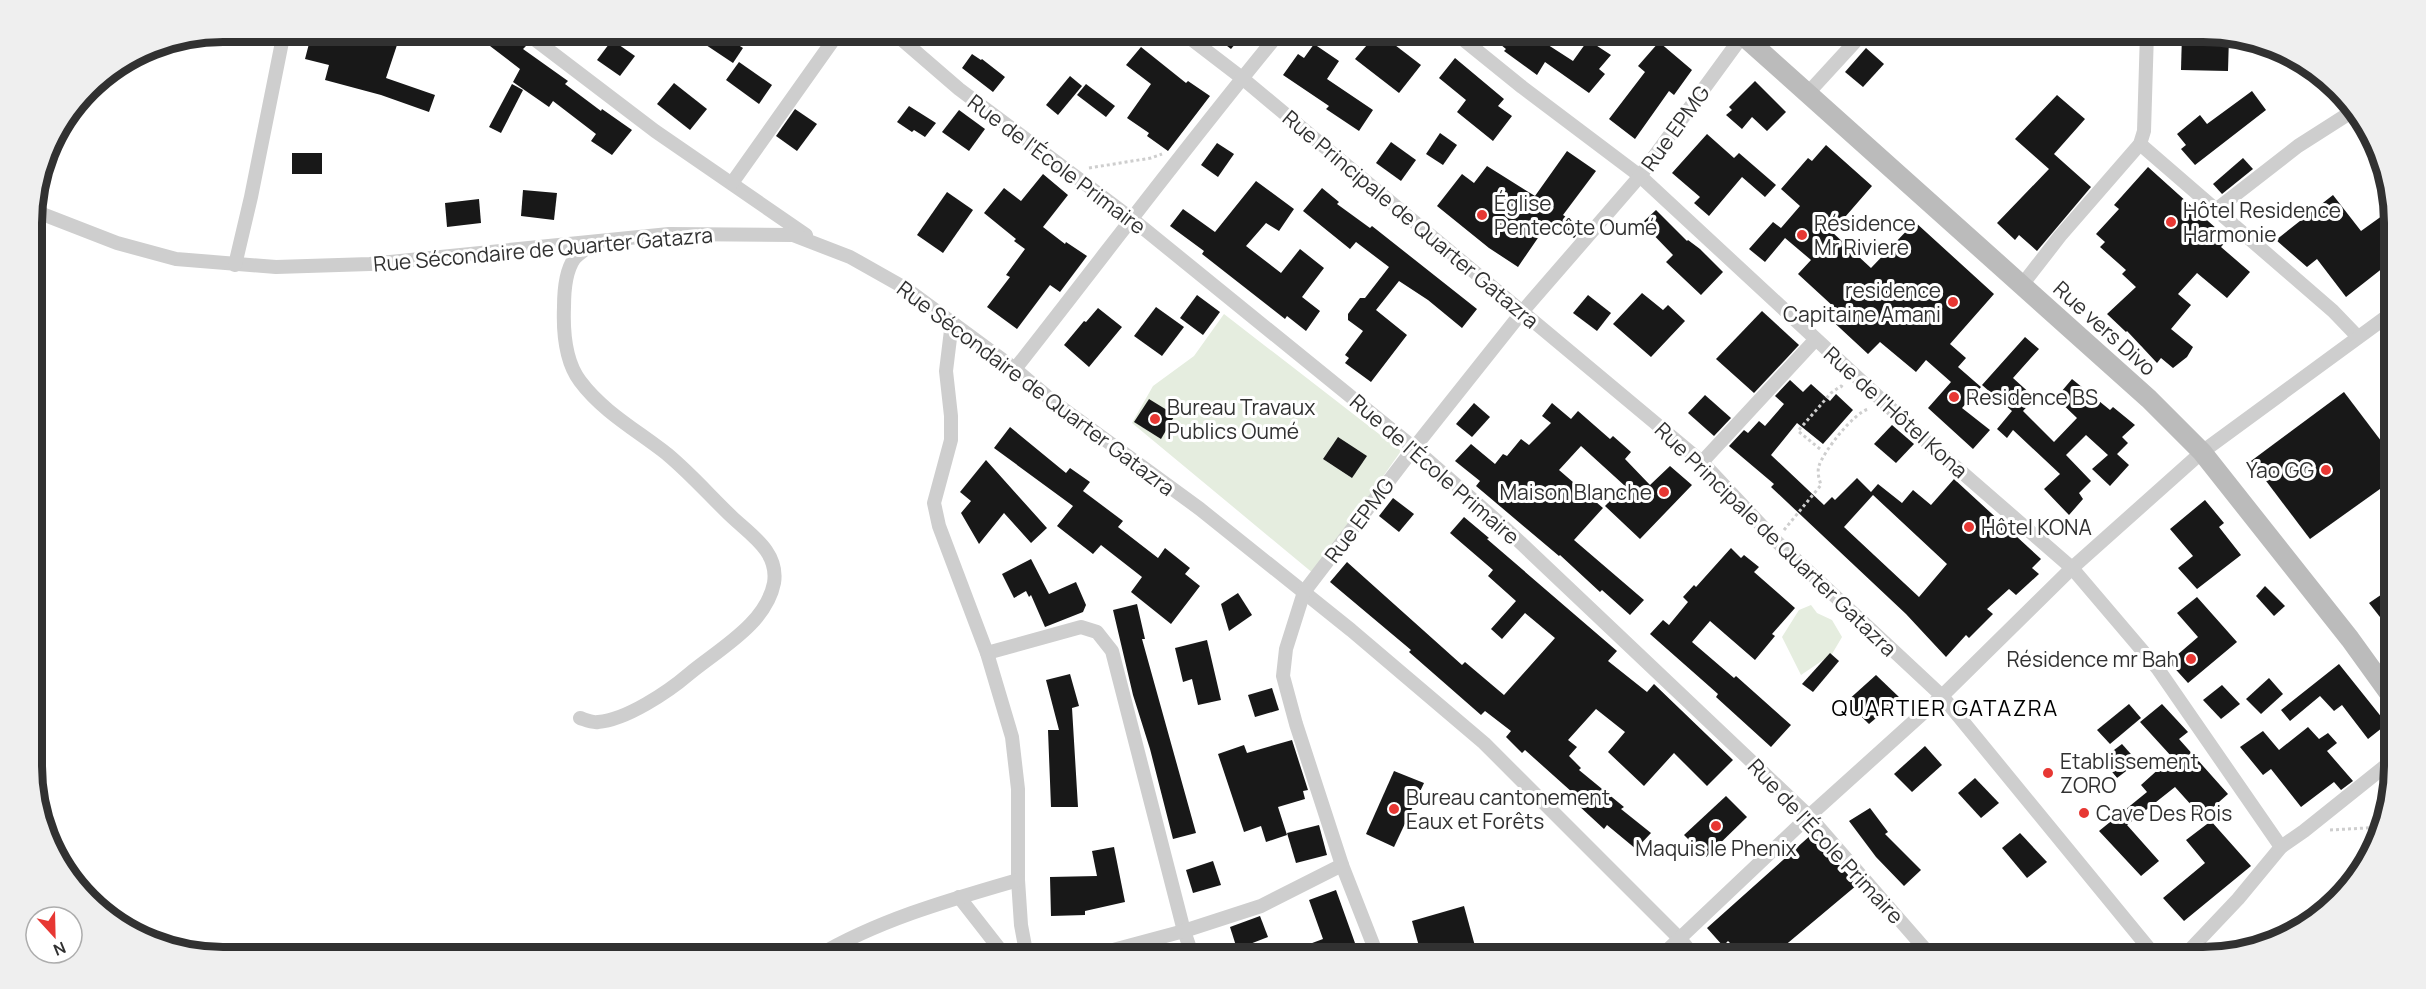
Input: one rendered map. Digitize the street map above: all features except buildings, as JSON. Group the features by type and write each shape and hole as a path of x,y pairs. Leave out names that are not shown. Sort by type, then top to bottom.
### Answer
{"main road":[{"name":"Rue vers Divo","path":"1751,42 2149,399 2202,452 2350,639 2384,686"}],"street":[{"path":"235,265 282,42"},
{"path":"538,42 655,131 820,244"},
{"path":"732,183 832,42"},
{"name":"Rue de l'École Primaire","path":"904,42 959,90 1132,219 1413,448 1505,528 1809,816 1923,947"},
{"name":"Rue Principale de Quarter Gatazra","path":"1195,42 1242,78 1702,462 1776,540 1942,696 2148,947"},
{"path":"1015,369 1187,146 1272,42"},
{"name":"Rue de l'Hôtel Kona","path":"1466,42 1640,176 1815,340 2072,568 2158,669 2281,847"},
{"name":"Rue EPMG","path":"1374,947 1342,864 1296,724 1283,676 1286,649 1304,592 1413,448 1522,312 1640,176 1735,42"},
{"path":"1808,93 1855,42"},
{"path":"2022,285 2060,236 2140,144 2144,130 2147,42"},
{"path":"2217,209 2298,146 2348,114"},
{"path":"2140,144 2333,311 2358,337"},
{"name":"Rue Sécondaire de Quarter Gatazra","path":"42,214 117,243 176,259 235,265 302,267 370,264 669,234 793,235 850,256 905,288 1015,369 1055,403 1200,509 1304,592 1484,743 1687,947"},
{"path":"580,718 596,723 609,720 638,708 672,689 756,618 768,600 774,581 770,555 763,545 731,516 696,478 613,414 580,381 566,345 563,328 566,278 574,259 595,242"},
{"path":"1671,947 1809,816 1942,696 2072,568 2202,452 2384,318"},
{"path":"951,322 946,371 951,440 934,503 939,526 987,653 1004,706 1017,768 1018,880 1025,947"},
{"path":"1702,462 1815,340"},
{"path":"987,653 1081,627 1097,632 1105,640 1112,651 1190,947"},
{"path":"2192,947 2238,899 2281,847 2384,767"},
{"path":"1124,947 1184,931 1261,906 1342,864"},
{"path":"833,947 934,904 1018,880"},
{"path":"959,897 998,947"}],"path":[{"path":"1067,172 1151,158 1187,146"},
{"path":"1820,449 1798,431 1831,393 1841,386 1850,391"},
{"path":"1863,403 1869,409"},
{"path":"1776,540 1821,485 1818,478 1819,466 1827,450 1853,420 1864,410 1885,407 1898,415"},
{"path":"2304,831 2373,828"}],"shaded area":[{"path":"1224,314 1401,451 1314,574 1132,423 1153,386 1194,356"},
{"path":"1811,605 1817,613 1832,620 1842,637 1832,654 1801,675 1782,637 1799,610"}],"place":[{"name":"Église Pentecôte Oumé","path":"1482,215"},
{"name":"Hôtel Residence Harmonie","path":"2171,222"},
{"name":"Résidence Mr Riviere","path":"1802,235"},
{"name":"residence Capitaine Amani","path":"1953,302"},
{"name":"Residence BS","path":"1954,397"},
{"name":"Bureau Travaux Publics Oumé","path":"1155,419"},
{"name":"Yao GG","path":"2326,470"},
{"name":"Maison Blanche","path":"1664,492"},
{"name":"Hôtel KONA","path":"1969,527"},
{"name":"Résidence mr Bah","path":"2191,659"},
{"name":"Etablissement ZORO","path":"2048,773"},
{"name":"Bureau cantonement Eaux et Forêts","path":"1394,809"},
{"name":"Cave Des Rois","path":"2084,813"},
{"name":"Maquis le Phenix","path":"1716,826"}],"district":[{"name":"QUARTIER GATAZRA","path":"1945,708"}]}
